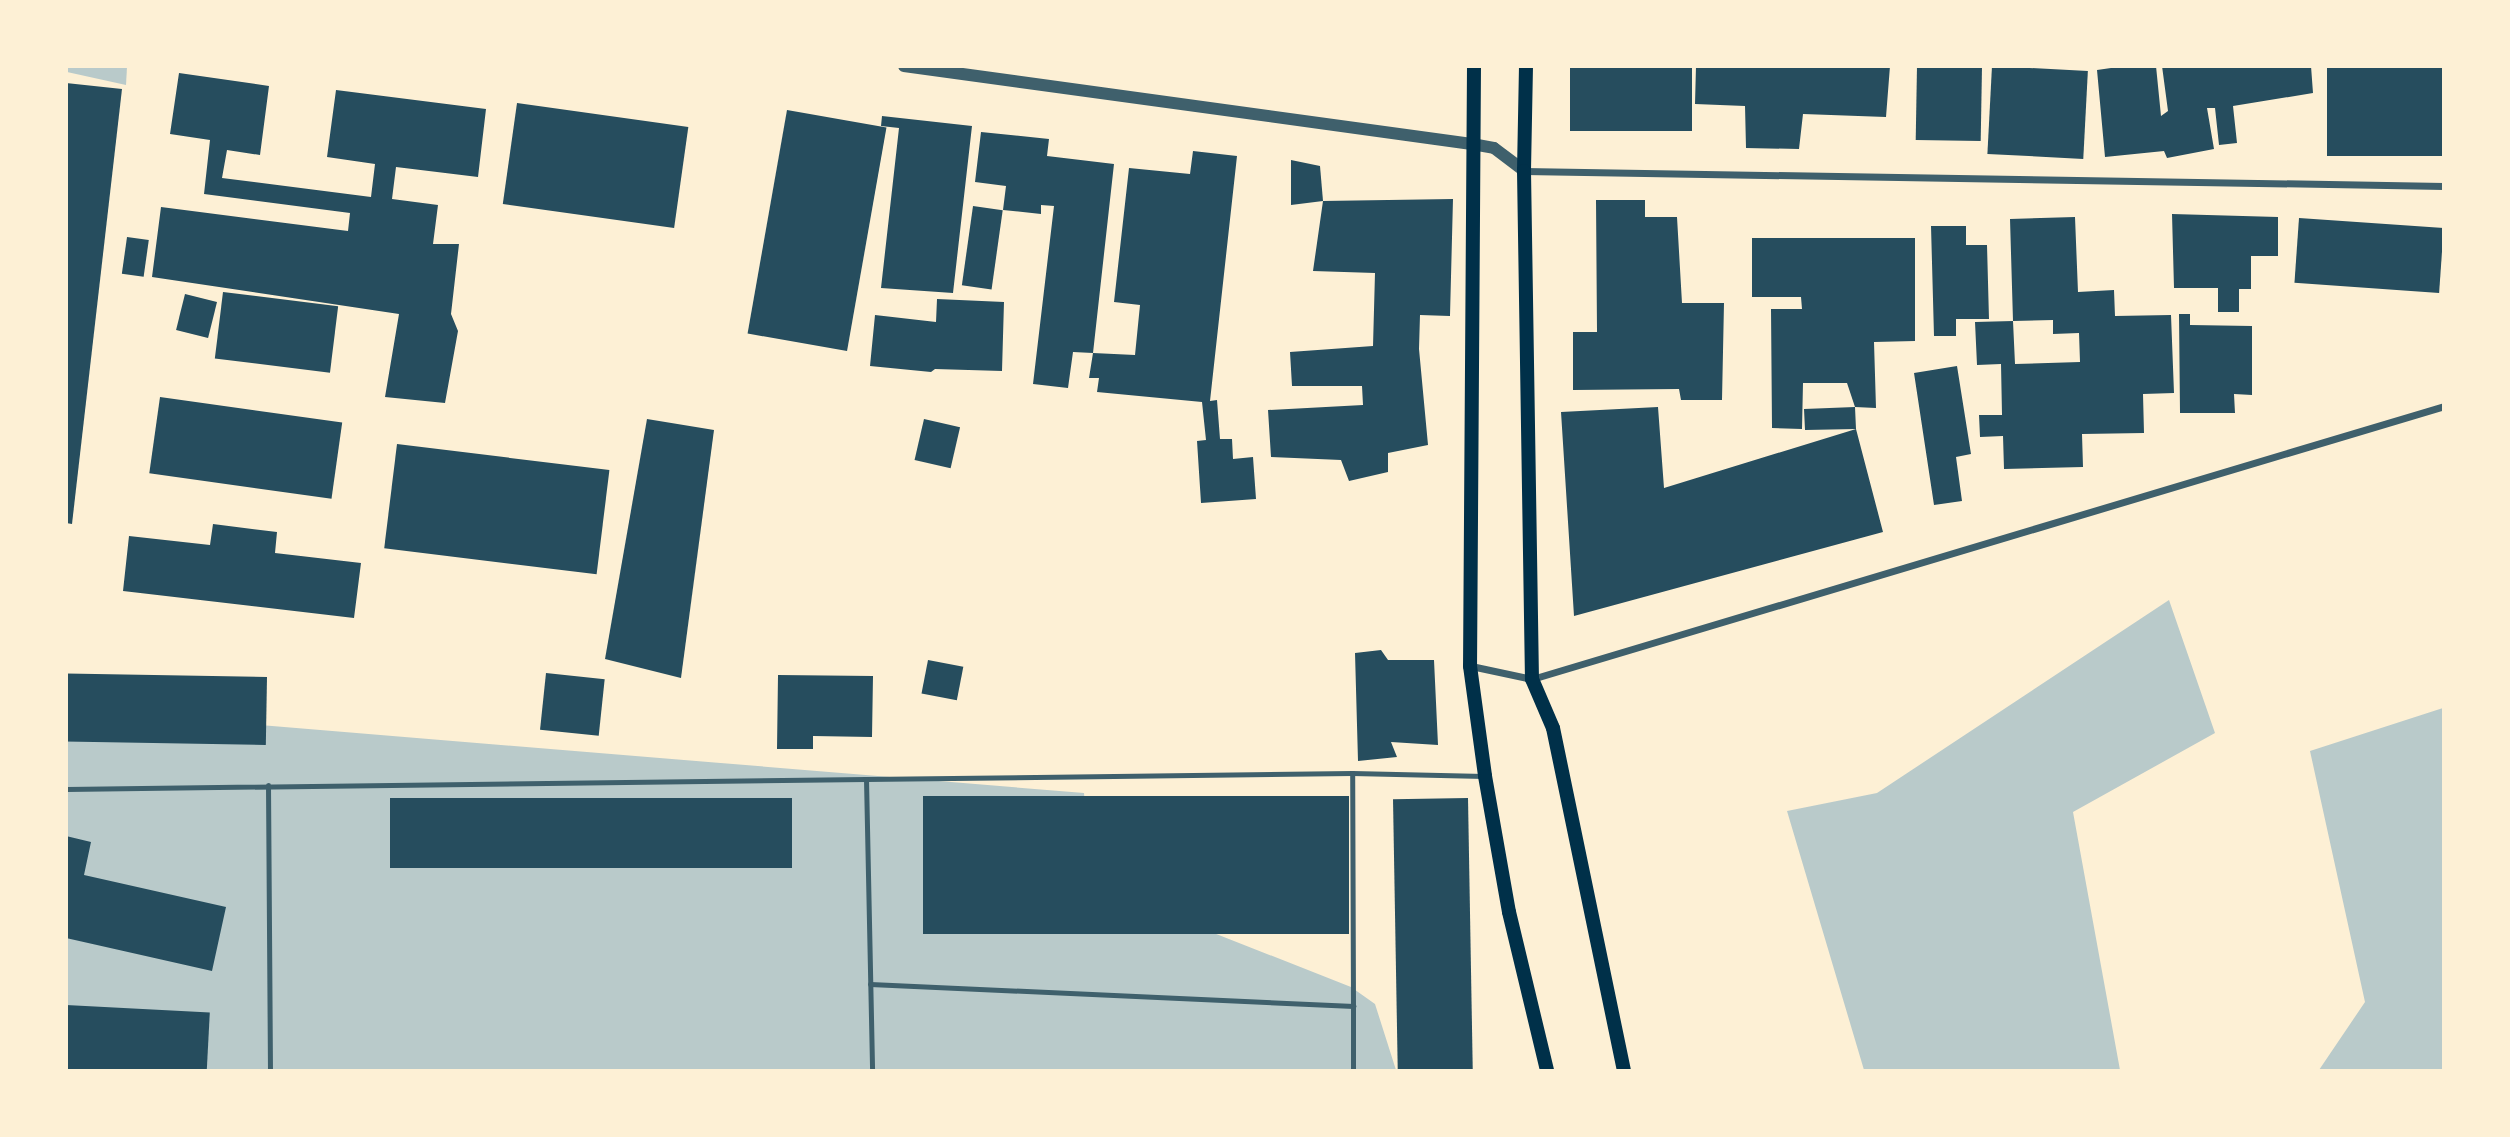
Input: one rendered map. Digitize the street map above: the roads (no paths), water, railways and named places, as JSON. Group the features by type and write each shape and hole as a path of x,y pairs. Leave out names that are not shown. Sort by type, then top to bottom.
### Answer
{"main road":[{"path":"1474,66 1470,666 1485,776 1509,912 1546,1070"},
{"path":"1526,66 1524,171 1532,679 1553,729 1624,1070"}],"street":[{"path":"904,66 1472,144 1494,148 1524,171 2444,186"},
{"path":"1470,666 1532,679 2444,405"}],"lane":[{"path":"1352,773 1353,1070"},
{"path":"66,789 1352,773 1485,776"},
{"path":"866,779 872,1070"},
{"path":"268,785 270,1070"},
{"path":"870,984 1353,1006"}]}
